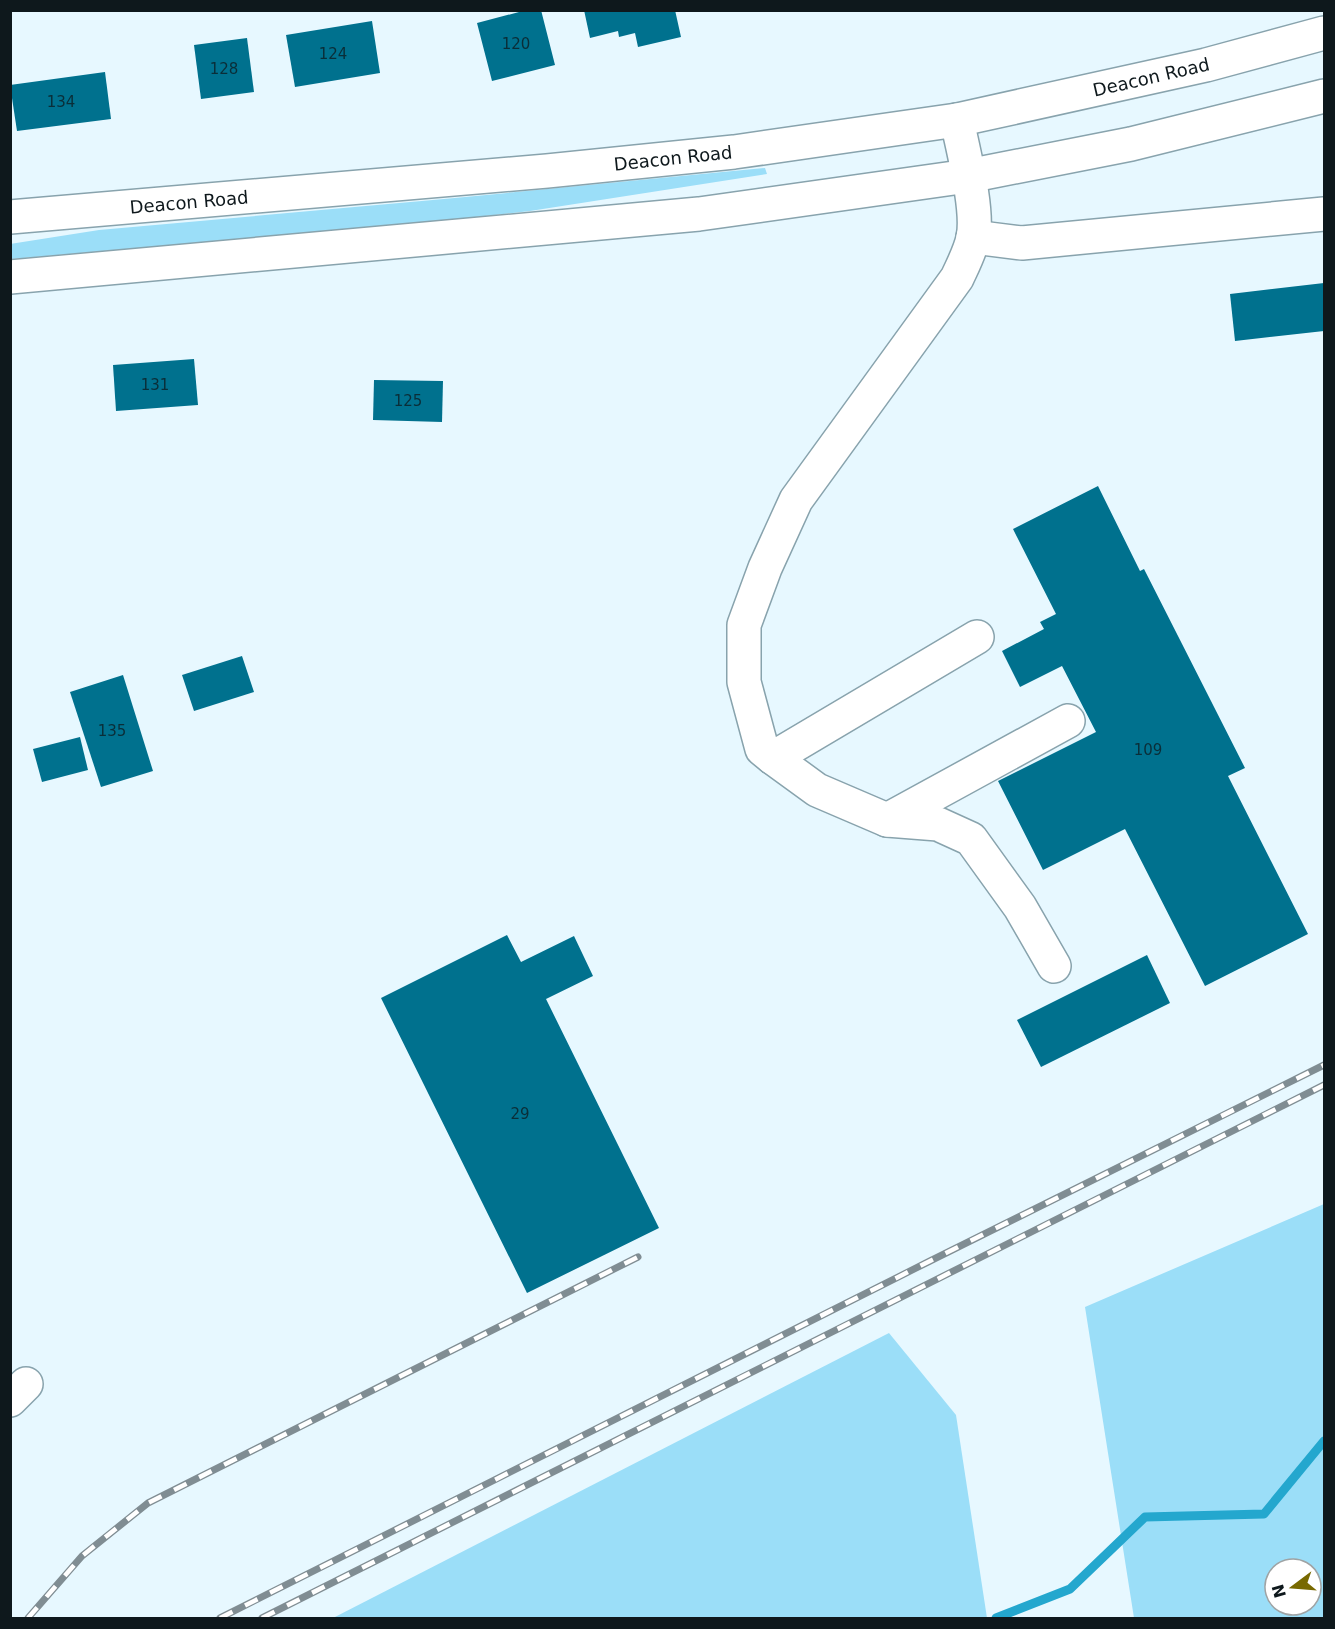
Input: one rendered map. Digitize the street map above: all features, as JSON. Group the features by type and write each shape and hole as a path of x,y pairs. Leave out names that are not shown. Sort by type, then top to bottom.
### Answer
{"main road":[{"name":"Deacon Road","path":"10,218 536,172 734,152 957,120 1206,65 1324,33"},
{"path":"10,277 699,214 968,176 1131,144 1324,96"},
{"path":"957,120 974,216 973,237 957,278 796,500 765,567 744,625 744,682 762,749 817,790 887,820 938,824 971,839 1020,907 1054,966"},
{"path":"973,237 1022,243 1324,214"},
{"path":"773,758 977,637"},
{"path":"887,820 1068,721"}],"shaded area":[{"path":"765,168 767,174 530,211 386,227 11,259 10,244 99,230"},
{"path":"1324,1204 1324,1618 1134,1618 1085,1307"},
{"path":"889,1333 956,1415 987,1618 333,1618"}],"building":[{"path":"519,10 541,10 555,65 492,81 477,23 519,12"},
{"path":"584,10 675,10 681,37 638,47 635,33 619,37 618,31 590,38"},
{"path":"372,21 380,73 295,87 286,35"},
{"path":"247,38 254,92 201,99 194,45"},
{"path":"105,72 111,119 17,131 10,85"},
{"path":"1324,283 1324,331 1235,341 1230,294"},
{"path":"194,359 198,405 116,411 113,365"},
{"path":"374,380 443,381 442,422 373,420"},
{"path":"1098,486 1140,571 1144,569 1245,768 1228,776 1308,934 1205,986 1125,829 1043,870 998,781 1096,732 1062,666 1020,687 1002,651 1044,629 1040,622 1056,614 1013,529"},
{"path":"242,656 254,692 194,711 182,675"},
{"path":"123,675 153,771 101,787 70,692"},
{"path":"80,737 88,770 42,782 33,749"},
{"path":"507,935 521,962 574,936 593,976 546,999 659,1228 527,1293 381,998"},
{"path":"1147,955 1170,1003 1041,1067 1017,1020"}],"waterway":[{"path":"996,1618 1070,1589 1145,1517 1264,1514 1324,1441"}],"railway":[{"path":"220,1618 1324,1065"},
{"path":"262,1618 1324,1085"},
{"path":"28,1618 82,1556 148,1503 638,1257"}]}
